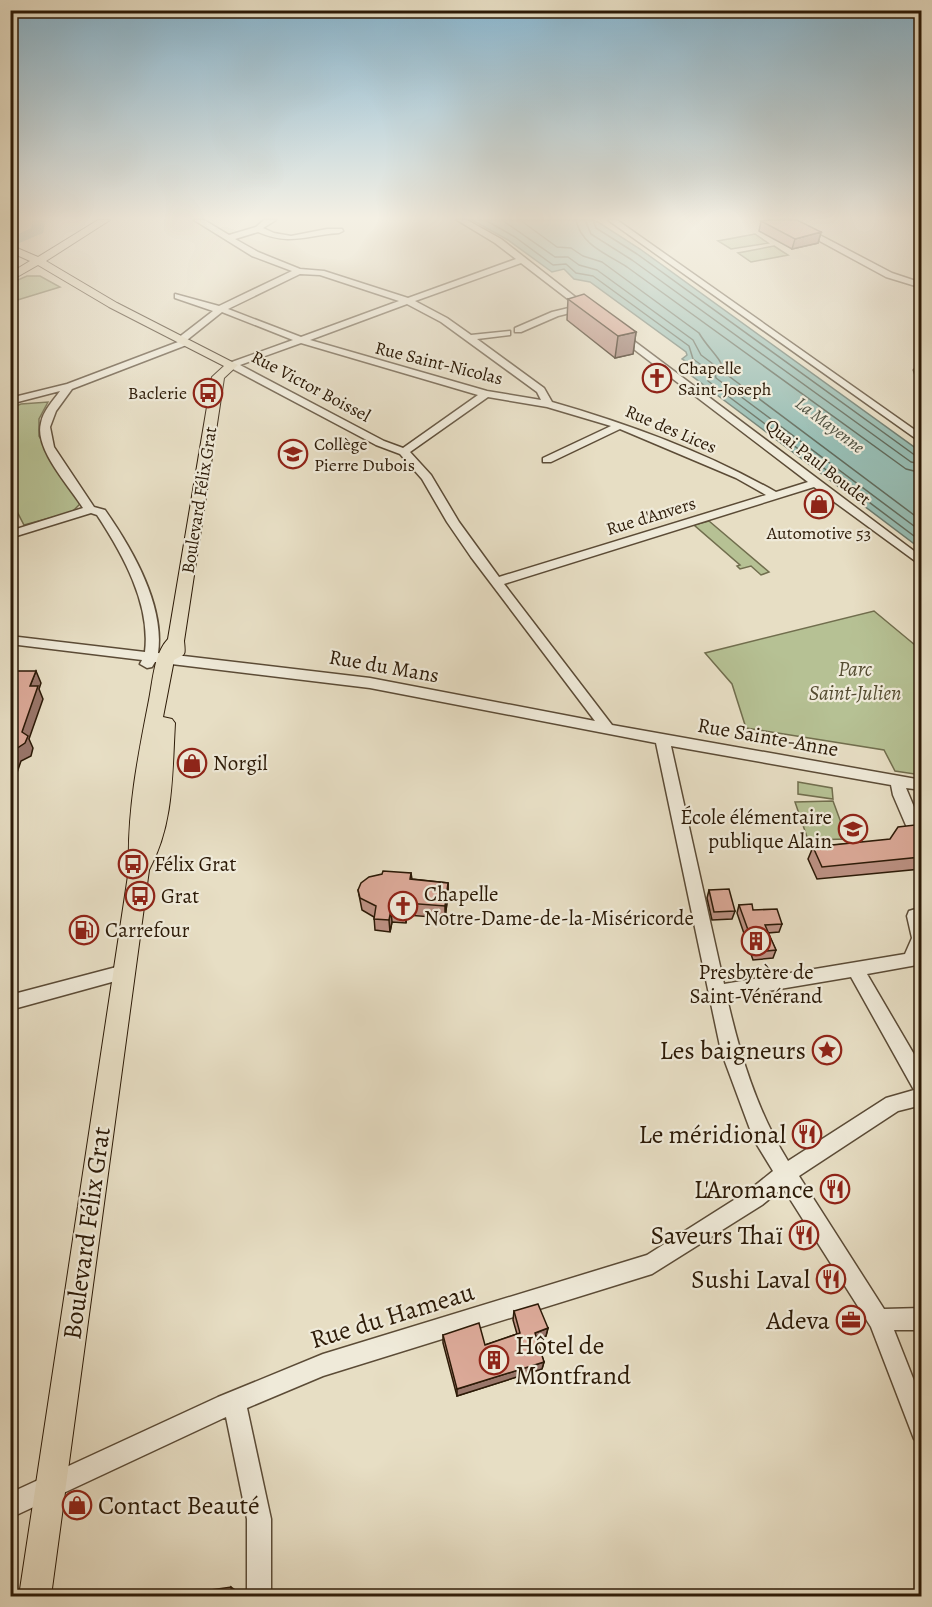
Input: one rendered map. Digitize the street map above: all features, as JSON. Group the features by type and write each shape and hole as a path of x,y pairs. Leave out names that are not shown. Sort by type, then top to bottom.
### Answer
{"main road":[{"name":"Rue Victor Boissel","path":"95,295 232,365"},
{"path":"207,354 218,377 232,365"},
{"name":"Boulevard Félix Grat","path":"35,1596 139,869 149,851 162,789 168,696 163,662 178,646 176,641 218,377"}],"street":[{"path":"10,401 26,395 54,396 69,387 184,341 221,309 249,295"},
{"path":"389,295 408,301 472,338 541,390 548,404"},
{"path":"232,365 424,295"},
{"path":"568,295 598,318"},
{"path":"717,295 921,440"},
{"name":"Rue Saint-Nicolas","path":"178,296 367,361 486,394 548,404"},
{"path":"518,330 555,314 583,307"},
{"path":"427,311 441,309 484,335 495,337 507,333"},
{"path":"451,324 461,321"},
{"name":"Quai Paul Boudet","path":"612,329 921,563"},
{"path":"472,338 484,335"},
{"name":"Rue Victor Boissel","path":"232,365 380,443 404,452 427,477 453,522 608,729"},
{"path":"921,365 919,370 921,379"},
{"path":"404,452 486,394"},
{"path":"54,396 44,429 51,448 90,510"},
{"name":"Rue des Lices","path":"548,404 620,424 731,472 776,496"},
{"path":"548,460 620,424"},
{"name":"Rue d'Anvers","path":"497,582 814,483"},
{"path":"10,535 90,510 101,512 125,548 136,571 146,601 152,638 163,662"},
{"path":"10,640 163,662"},
{"path":"10,648 163,662"},
{"name":"Rue du Mans","path":"163,662 280,670 370,682 608,729"},
{"name":"Rue Sainte-Anne","path":"608,729 921,785"},
{"path":"662,740 730,1051 764,1140 879,1320 921,1431"},
{"path":"898,781 900,795 921,844"},
{"path":"718,992 856,971 911,960 920,938 918,915"},
{"path":"681,957 708,955"},
{"path":"856,971 921,1086"},
{"path":"10,1003 124,972"},
{"name":"Rue du Hameau","path":"10,1506 234,1402 323,1365 652,1264 755,1198 785,1174 893,1104 921,1096"},
{"path":"879,1320 921,1318"},
{"path":"234,1402 259,1519 259,1596"}],"green space":[{"path":"11,295 34,295 11,302"},
{"path":"48,402 39,419 39,436 80,504 72,512 24,525 11,500 11,408 21,404"},
{"path":"709,521 769,572 761,575 751,566 740,569 737,566 740,565 694,525"},
{"name":"Parc Saint-Julien","path":"874,611 921,650 921,775 895,771 884,750 746,728 732,684 705,653"},
{"path":"798,782 832,788 833,799 798,794"},
{"path":"833,801 847,839 808,840 795,802"}],"water":[{"name":"La Mayenne","path":"608,295 704,295 921,452 921,549 692,376 704,373 682,359 687,355"}],"building":[{"path":"585,295 636,332 618,336 568,299"},
{"path":"10,671 36,671 30,686 38,686 22,732 28,736 25,743 16,749 10,764"},
{"path":"915,825 921,837 921,857 822,867 813,847 890,839 898,827"},
{"path":"383,871 411,873 410,879 448,883 445,906 406,903 405,911 391,910 389,920 374,919 376,906 360,898 358,890 361,883 369,877 382,874"},
{"path":"729,889 735,911 714,912 709,890"},
{"path":"752,904 753,910 777,909 782,924 765,925 776,950 756,952 739,905"},
{"name":"Hôtel de Montfrand","path":"538,1304 548,1328 535,1333 544,1362 457,1389 443,1335 479,1323 485,1345 520,1333 514,1311"},
{"path":"231,1587 232,1596 209,1596 211,1590"}],"place":[{"name":"Chapelle Saint-Joseph","path":"657,378"},
{"name":"Baclerie","path":"208,393"},
{"name":"Collège Pierre Dubois","path":"293,454"},
{"name":"Automotive 53","path":"819,504"},
{"name":"Norgil","path":"192,763"},
{"name":"École élémentaire publique Alain","path":"853,829"},
{"name":"Félix Grat","path":"133,864"},
{"name":"Grat","path":"140,896"},
{"name":"Chapelle Notre-Dame-de-la-Miséricorde","path":"403,906"},
{"name":"Carrefour","path":"84,930"},
{"name":"Presbytère de Saint-Vénérand","path":"756,941"},
{"name":"Les baigneurs","path":"827,1050"},
{"name":"Le méridional","path":"807,1134"},
{"name":"L'Aromance","path":"835,1189"},
{"name":"Saveurs Thaï","path":"804,1235"},
{"name":"Sushi Laval","path":"831,1279"},
{"name":"Adeva","path":"851,1320"},
{"name":"Hôtel de Montfrand","path":"494,1360"},
{"name":"Contact Beauté","path":"77,1505"}]}
